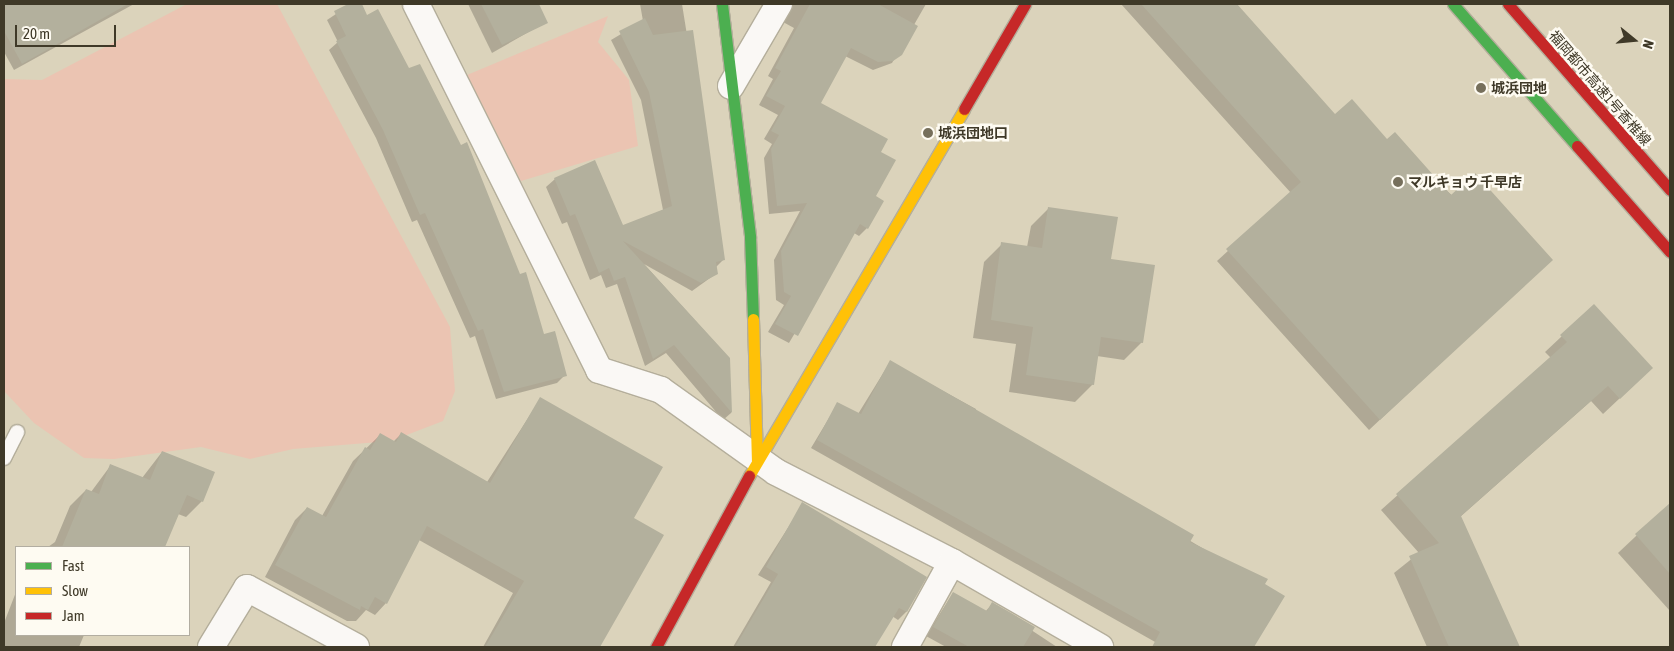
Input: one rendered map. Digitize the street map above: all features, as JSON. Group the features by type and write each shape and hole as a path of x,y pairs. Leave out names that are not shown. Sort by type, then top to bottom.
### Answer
{"main road":[{"path":"722,4 750,237 757,461"},
{"path":"656,647 757,461 1025,4"},
{"path":"1444,4 1670,259"},
{"path":"1453,4 1670,252"},
{"name":"福岡都市高速1号香椎線","path":"1508,4 1670,190"},
{"path":"1513,4 1670,184"}],"street":[{"path":"416,4 599,370 661,390 757,461 952,562 1100,647"},
{"path":"731,86 778,4"},
{"path":"905,647 952,562"},
{"path":"211,647 247,588 356,647"}],"lane":[{"path":"4,458 17,432"}],"shaded area":[{"path":"187,4 277,4 450,327 455,391 443,421 391,441 293,449 250,459 201,447 114,459 84,458 34,423 4,391 4,79 42,80"},
{"path":"608,16 598,42 629,80 638,146 521,181 467,75"}],"building":[{"path":"4,4 128,4 22,64 4,31"},
{"path":"348,4 362,4 367,15 378,9 409,68 420,64 461,145 467,142 520,274 526,272 544,334 555,331 567,376 504,392 483,329 478,331 425,213 420,215 383,130 336,41 346,36 334,11"},
{"path":"481,4 539,4 548,23 502,45"},
{"path":"810,4 878,4 918,26 902,55 893,61 878,62 851,48 821,103 888,139 881,152 896,160 876,196 884,201 868,229 860,224 798,336 775,324 791,296 784,292 781,251 807,203 777,206 771,149 779,135 771,131 785,106 766,96 781,71 775,68"},
{"path":"1141,4 1237,4 1335,114 1352,99 1387,139 1395,132 1451,195 1475,173 1553,260 1380,420 1226,249 1301,182"},
{"path":"645,18 653,35 693,30 725,260 716,262 718,274 701,283 623,241 730,358 732,413 674,345 653,359 625,277 614,281 609,268 599,273 575,214 570,216 554,178 595,160 623,225 672,206 649,92 619,31"},
{"path":"1048,207 1118,217 1111,259 1155,265 1143,343 1101,337 1094,385 1026,375 1033,327 991,320 1001,242 1042,248"},
{"path":"1594,304 1653,368 1620,399 1608,386 1461,516 1520,647 1449,647 1409,556 1439,543 1396,494 1567,342 1560,335"},
{"path":"890,360 1194,535 1190,542 1268,579 1265,584 1285,596 1254,647 1152,647 1160,632 817,440 837,402 861,414"},
{"path":"540,397 663,467 634,518 664,535 600,647 485,647 524,581 427,526 387,604 375,597 368,610 361,606 360,610 275,565 307,507 326,517 365,447 370,450 380,433 396,442 401,432 490,483"},
{"path":"162,451 215,472 203,502 187,495 165,546 62,546 86,489 99,494 110,464 150,480"},
{"path":"802,502 927,577 907,612 899,608 875,647 735,647 778,574 766,567"},
{"path":"1670,503 1670,574 1635,534"},
{"path":"953,592 987,611 992,602 1035,627 1023,647 969,647 933,627"}],"traffic: fast":[{"path":"722,4 750,237 753,319"},
{"path":"1453,4 1577,146"}],"traffic: slow":[{"path":"749,476 964,109"},
{"path":"753,319 757,461"}],"traffic: jam":[{"path":"964,109 1025,4"},
{"path":"1508,4 1670,190"},
{"path":"1577,146 1670,252"},
{"path":"656,647 749,476"}],"place":[{"name":"城浜団地","path":"1481,88"},
{"name":"城浜団地口","path":"928,133"},
{"name":"マルキョウ 千早店","path":"1398,182"}]}
